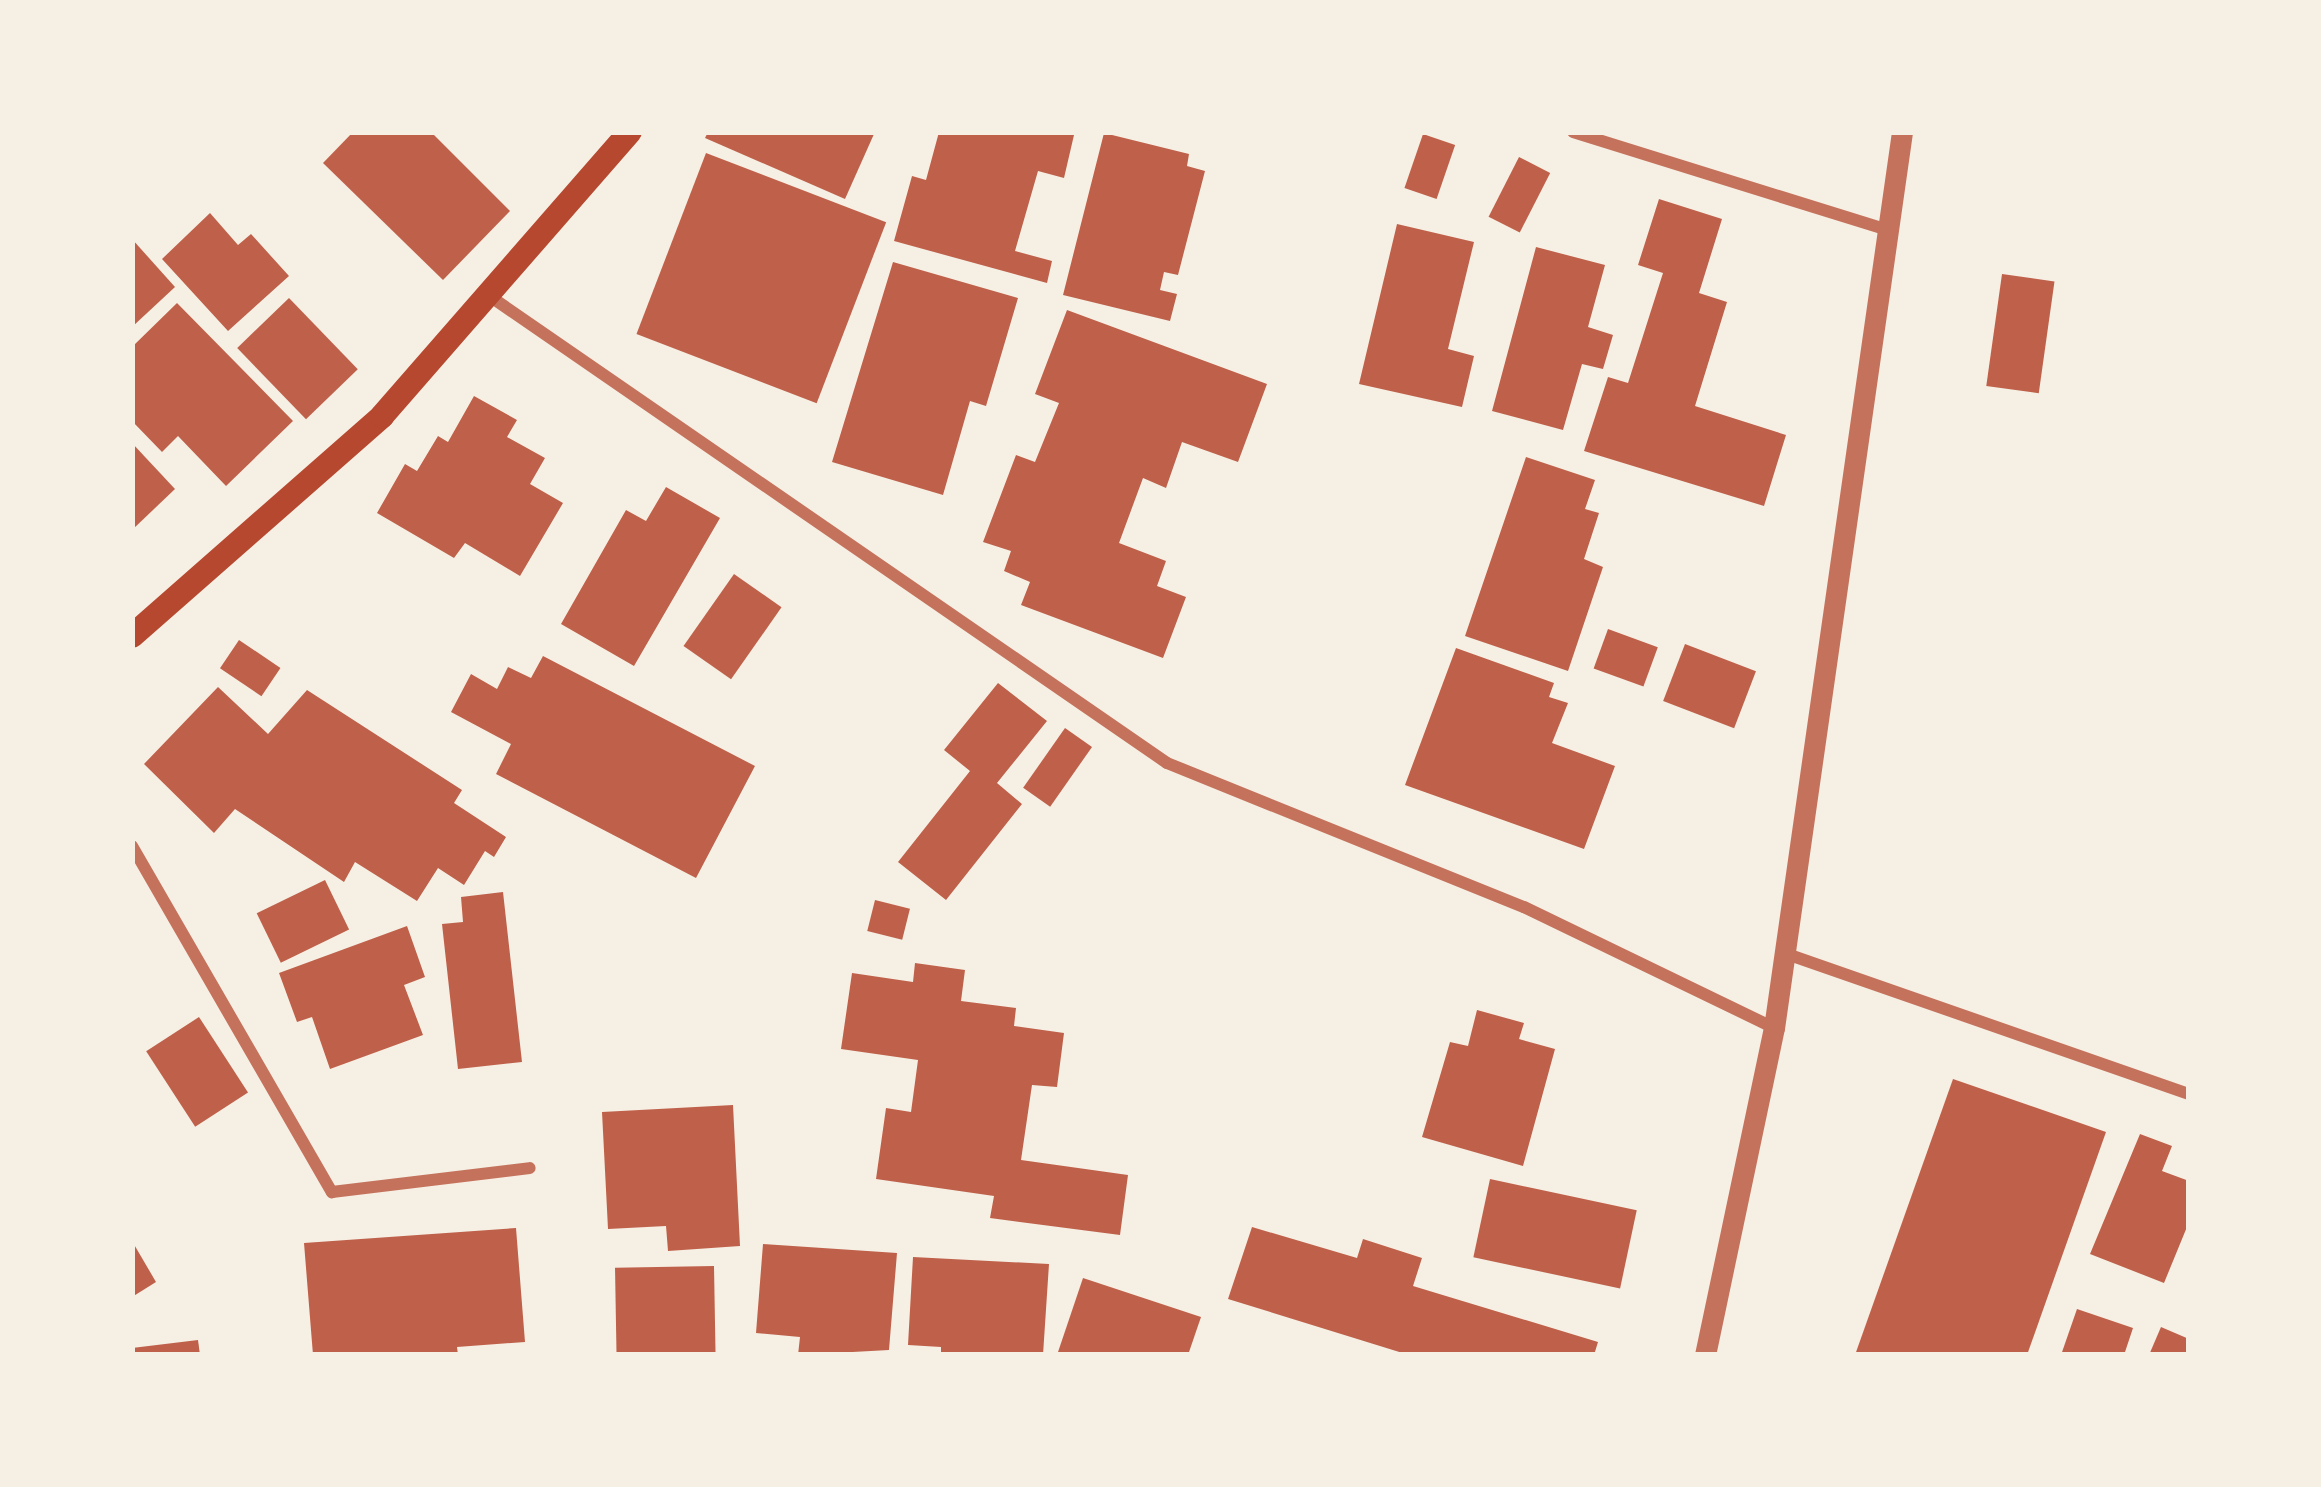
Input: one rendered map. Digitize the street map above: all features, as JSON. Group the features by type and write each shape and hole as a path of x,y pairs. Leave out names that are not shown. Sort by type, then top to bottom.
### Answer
{"main road":[{"path":"132,636 382,416 491,297 630,132"}],"street":[{"path":"1573,132 1887,230"},
{"path":"1706,1355 1774,1028 1902,132"},
{"path":"491,297 1167,763 1524,907 1774,1028"},
{"path":"132,846 332,1192 530,1168"},
{"path":"1784,953 2189,1094"}],"building":[{"path":"353,132 431,132 510,211 443,280 323,163"},
{"path":"708,132 874,134 845,199 705,138"},
{"path":"939,132 1074,135 1064,178 1038,171 1015,251 1052,261 1047,283 894,241 912,176 926,180"},
{"path":"1104,133 1189,154 1187,166 1205,171 1178,275 1164,272 1160,290 1177,294 1170,321 1063,295"},
{"path":"1423,134 1455,145 1437,199 1404,188"},
{"path":"706,153 886,222 817,403 636,334"},
{"path":"1519,157 1550,173 1520,233 1489,217"},
{"path":"1659,199 1722,219 1699,293 1727,302 1695,406 1786,435 1764,506 1584,451 1608,377 1628,383 1663,273 1638,265"},
{"path":"210,213 238,245 251,234 289,276 228,331 162,259"},
{"path":"1397,224 1474,242 1448,349 1474,356 1462,407 1359,384"},
{"path":"132,239 175,287 132,327"},
{"path":"1536,247 1605,265 1588,327 1613,335 1603,369 1582,364 1563,430 1492,411"},
{"path":"893,262 1018,298 986,406 970,401 943,495 832,462"},
{"path":"2002,274 2054,281 2039,393 1986,386"},
{"path":"289,298 358,369 306,419 237,348"},
{"path":"177,303 293,421 226,486 178,436 162,452 132,421 132,347"},
{"path":"1067,310 1267,384 1238,462 1182,442 1166,488 1143,478 1119,543 1166,561 1157,586 1186,597 1163,658 1021,605 1030,582 1004,571 1011,551 983,542 1016,455 1035,462 1059,403 1035,394"},
{"path":"474,396 517,420 507,437 545,458 530,484 563,503 520,576 465,543 454,558 377,513 405,464 417,471 438,436 448,442"},
{"path":"132,443 175,489 132,530"},
{"path":"1526,457 1595,480 1585,509 1599,513 1584,559 1603,567 1568,671 1465,636"},
{"path":"666,487 720,518 634,666 561,624 626,510 646,521"},
{"path":"734,574 782,607 731,679 684,646"},
{"path":"1608,629 1658,647 1643,687 1594,668"},
{"path":"239,640 280,668 261,696 220,668"},
{"path":"1685,644 1756,671 1734,728 1663,701"},
{"path":"1456,648 1554,683 1549,697 1568,703 1552,743 1615,766 1584,849 1405,785"},
{"path":"543,656 755,766 696,878 496,774 511,744 451,712 471,674 497,689 508,667 531,678"},
{"path":"998,683 1047,721 997,783 1022,804 946,900 898,862 970,771 944,750"},
{"path":"218,687 268,734 307,690 462,790 454,803 506,837 494,857 485,851 464,885 438,868 417,901 355,862 344,882 235,809 214,833 144,764"},
{"path":"1065,728 1092,747 1050,807 1023,788"},
{"path":"325,880 349,929 281,963 257,913"},
{"path":"503,892 522,1062 458,1069 442,924 463,922 461,897"},
{"path":"875,900 910,909 902,940 867,931"},
{"path":"407,926 425,977 404,985 423,1035 330,1069 312,1017 297,1022 279,973"},
{"path":"915,963 965,970 961,1001 1016,1008 1014,1026 1064,1033 1057,1087 1032,1085 1021,1160 1128,1175 1120,1235 990,1218 994,1196 876,1179 886,1108 911,1112 918,1060 841,1049 852,973 913,982"},
{"path":"1477,1010 1524,1023 1519,1039 1555,1049 1523,1166 1422,1137 1450,1042 1468,1046"},
{"path":"199,1017 248,1092 195,1127 146,1051"},
{"path":"1953,1079 2106,1132 2027,1355 1855,1355"},
{"path":"733,1105 740,1246 668,1251 666,1226 608,1229 602,1112"},
{"path":"2140,1134 2172,1146 2162,1171 2189,1181 2189,1222 2164,1283 2090,1254"},
{"path":"1490,1179 1637,1210 1620,1288 1473,1257"},
{"path":"1252,1227 1357,1258 1363,1239 1422,1258 1413,1286 1598,1342 1594,1355 1409,1355 1228,1299"},
{"path":"516,1228 525,1342 457,1347 458,1355 313,1355 304,1243"},
{"path":"132,1241 156,1282 132,1297"},
{"path":"763,1244 897,1253 889,1350 798,1355 800,1337 756,1333"},
{"path":"913,1257 1049,1264 1043,1355 941,1355 941,1347 908,1345"},
{"path":"714,1266 716,1355 617,1355 615,1268"},
{"path":"1083,1278 1201,1317 1188,1355 1057,1355"},
{"path":"2077,1309 2133,1328 2124,1355 2061,1355"},
{"path":"2161,1327 2189,1339 2189,1355 2149,1355"},
{"path":"198,1340 200,1355 132,1355 132,1348"}]}
